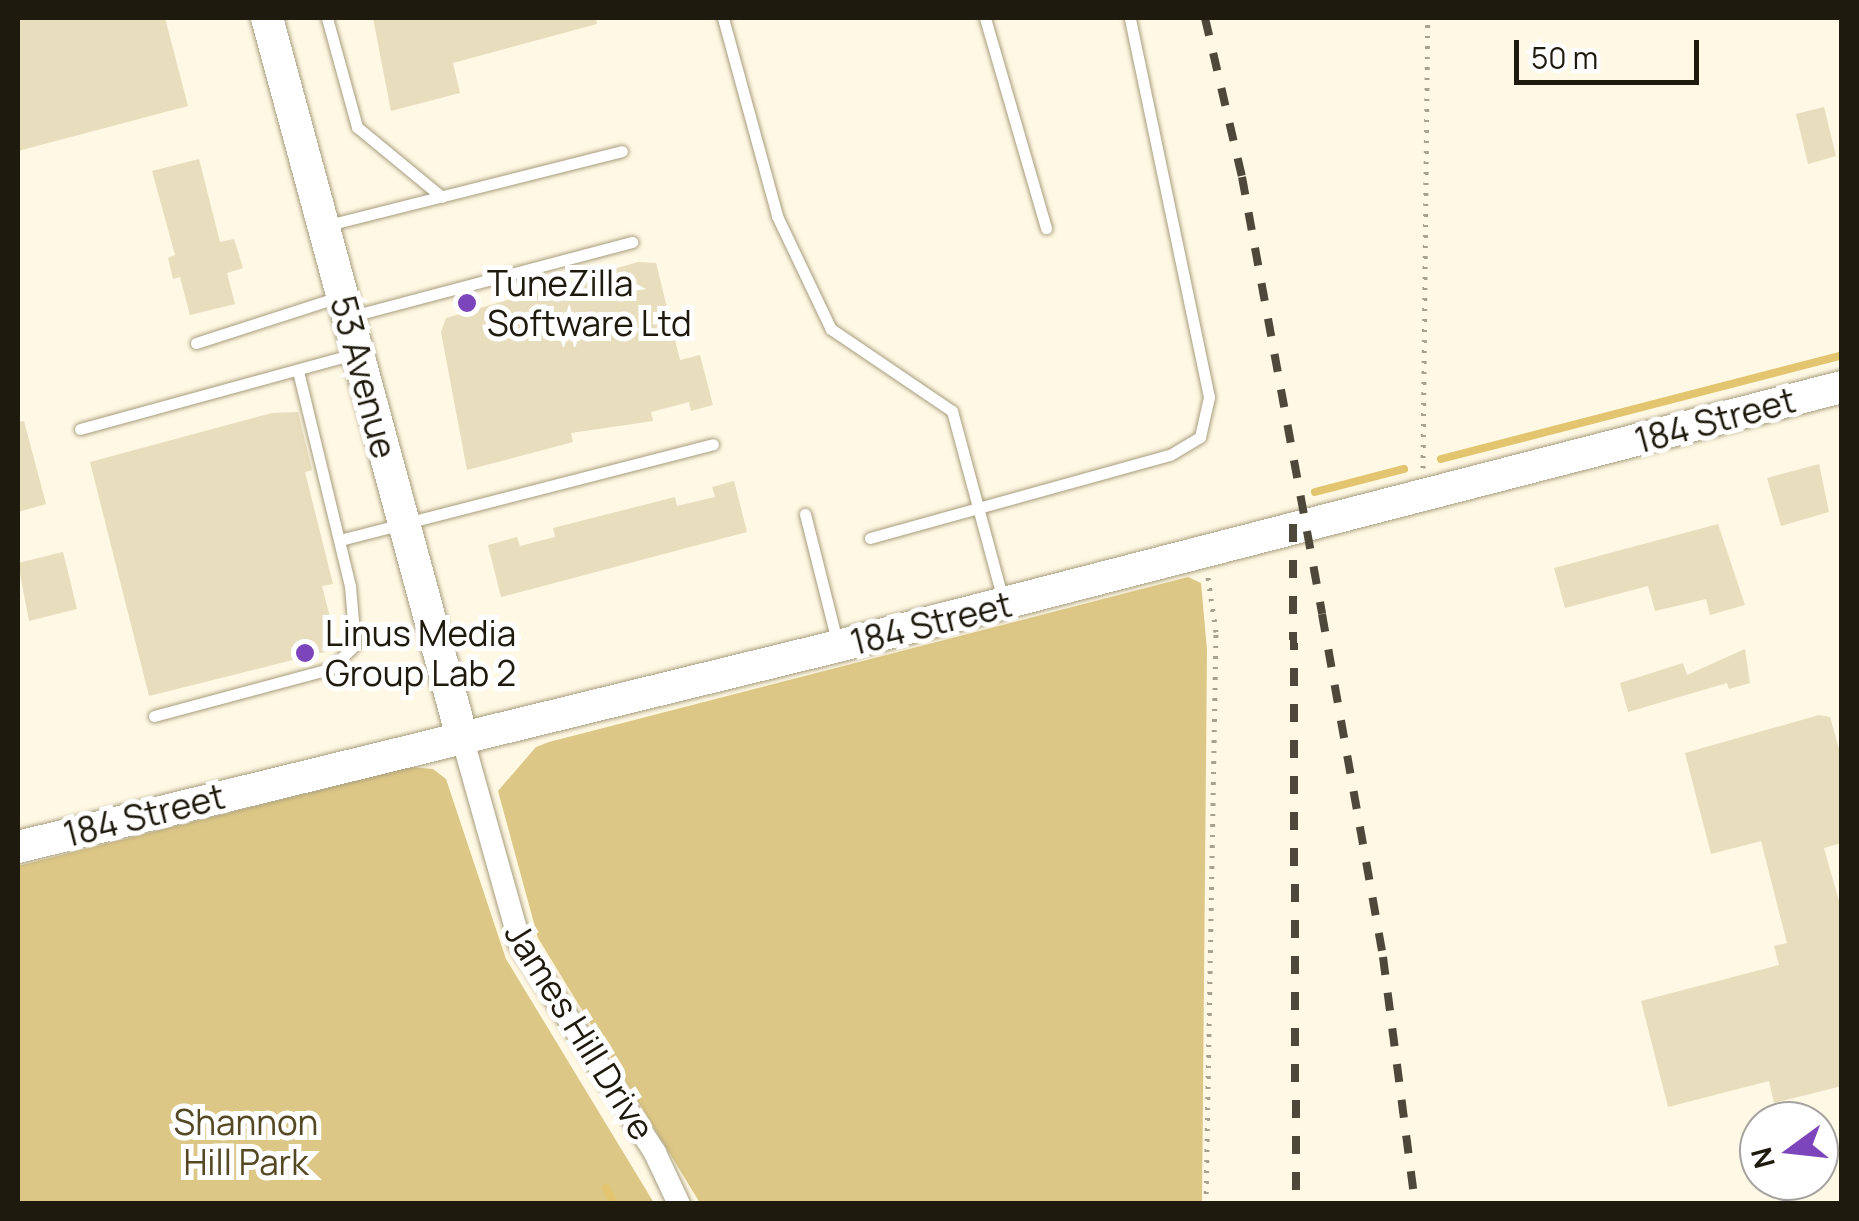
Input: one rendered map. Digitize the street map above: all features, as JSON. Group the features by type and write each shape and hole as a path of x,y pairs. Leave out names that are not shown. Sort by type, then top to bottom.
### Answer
{"main road":[{"name":"53 Avenue","path":"268,18 462,738"},
{"name":"184 Street","path":"18,847 838,646 1842,387"}],"street":[{"name":"James Hill Drive","path":"462,738 520,944 655,1153 679,1204"}],"lane":[{"path":"326,18 356,126 442,197"},
{"path":"723,18 777,216 831,329 952,410 1004,604"},
{"path":"985,18 1046,228"},
{"path":"870,538 1170,455 1200,437 1209,397 1130,18"},
{"path":"324,226 622,151"},
{"path":"196,343 632,242"},
{"path":"80,429 358,353"},
{"path":"154,716 342,664 355,645 340,540 298,370"},
{"path":"340,540 713,444"},
{"path":"805,514 838,646"}],"path":[{"path":"1423,496 1428,18"},
{"path":"1206,1204 1216,632 1208,573"}],"green space":[{"path":"1188,577 1201,583 1207,650 1202,1203 700,1203 538,938 498,791 536,747 549,742"},
{"name":"Shannon Hill Park","path":"411,767 433,769 446,779 506,959 654,1203 18,1203 18,866"}],"building":[{"path":"18,18 165,18 188,106 18,151"},
{"path":"373,18 596,18 597,24 453,63 460,93 391,111"},
{"path":"1824,107 1836,156 1808,164 1796,114"},
{"path":"199,159 220,242 234,239 243,268 227,273 235,304 190,315 180,277 173,279 168,258 175,255 152,171"},
{"path":"638,262 656,263 680,360 700,355 713,405 691,411 689,402 651,412 653,421 571,433 573,442 467,470 441,332 446,318"},
{"path":"298,412 312,470 305,472 333,584 322,586 336,641 323,645 325,652 149,696 90,462 272,413"},
{"path":"24,421 46,504 18,512 18,422"},
{"path":"1819,464 1829,512 1781,526 1767,478"},
{"path":"734,481 747,532 501,597 488,545 517,537 520,546 555,537 553,528 675,497 677,506 715,497 712,487"},
{"path":"1718,524 1745,605 1710,615 1706,599 1655,611 1648,586 1565,608 1554,568"},
{"path":"63,552 77,609 29,621 18,563"},
{"path":"1745,649 1750,683 1729,689 1727,683 1628,712 1620,683 1683,663 1687,675"},
{"path":"1819,715 1830,717 1842,760 1842,843 1824,848 1842,912 1842,1086 1774,1101 1769,1081 1668,1107 1641,1001 1779,965 1774,946 1787,943 1761,841 1711,854 1685,753"}],"waterway":[{"path":"1441,459 1842,355"},
{"path":"1315,492 1404,469"},
{"path":"606,1188 614,1204"}],"railway":[{"path":"1205,18 1242,177 1383,957 1415,1204"},
{"path":"1293,524 1296,1204"}],"place":[{"name":"TuneZilla Software Ltd","path":"467,303"},
{"name":"Linus Media Group Lab 2","path":"305,653"}]}
